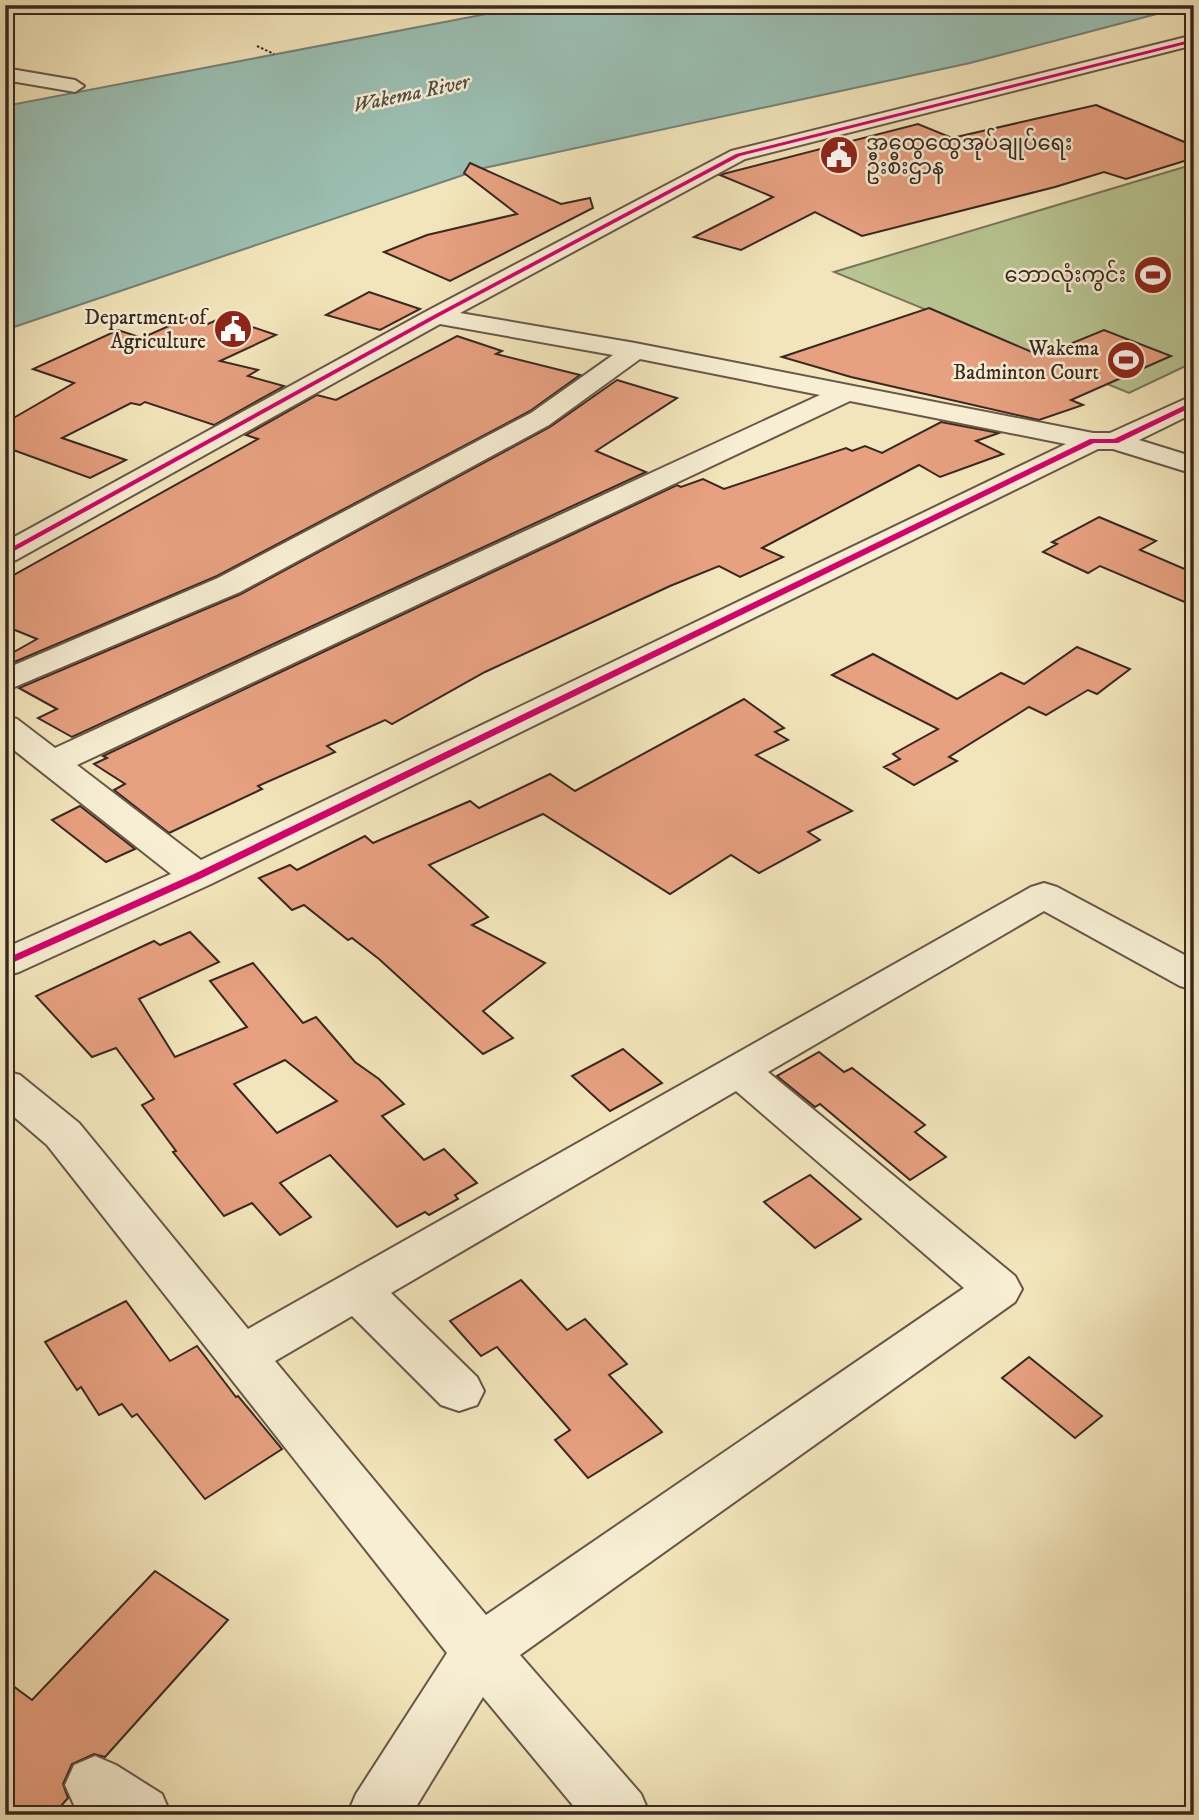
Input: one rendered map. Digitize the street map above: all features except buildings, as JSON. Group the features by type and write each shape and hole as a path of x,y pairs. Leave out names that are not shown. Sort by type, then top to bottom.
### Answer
{"street":[{"path":"9,548 738,155 1194,40"},
{"path":"5,74 75,86"},
{"path":"436,316 635,351 844,394 1104,441 1194,466"},
{"path":"5,681 229,585 540,419 635,351"},
{"path":"54,762 844,394"},
{"path":"5,963 198,876 1104,441 1194,403"},
{"path":"5,726 198,876"},
{"path":"242,1356 1044,895 1194,977"},
{"path":"377,1815 480,1651 998,1289 739,1071"},
{"path":"5,1086 63,1134 606,1809"},
{"path":"357,1290 459,1391"}],"path":[{"path":"257,46 274,54"}],"green space":[{"path":"1194,164 1194,362 1129,393 834,272"}],"water":[{"name":"Wakema River","path":"533,5 1191,5 970,63 484,168 5,330 5,106"}],"cycle path":[{"path":"5,554 436,316 738,155 1194,40"},
{"path":"5,963 198,876 1093,441 1115,441 1194,403"}],"place":[{"name":"အထွေထွေအုပ်ချုပ်ရေး ဦးစီးဌာန","path":"839,155"},
{"name":"ဘောလုံးကွင်း","path":"1153,275"},
{"name":"Department of Agriculture","path":"233,329"},
{"name":"Wakema Badminton Court","path":"1126,360"}]}
